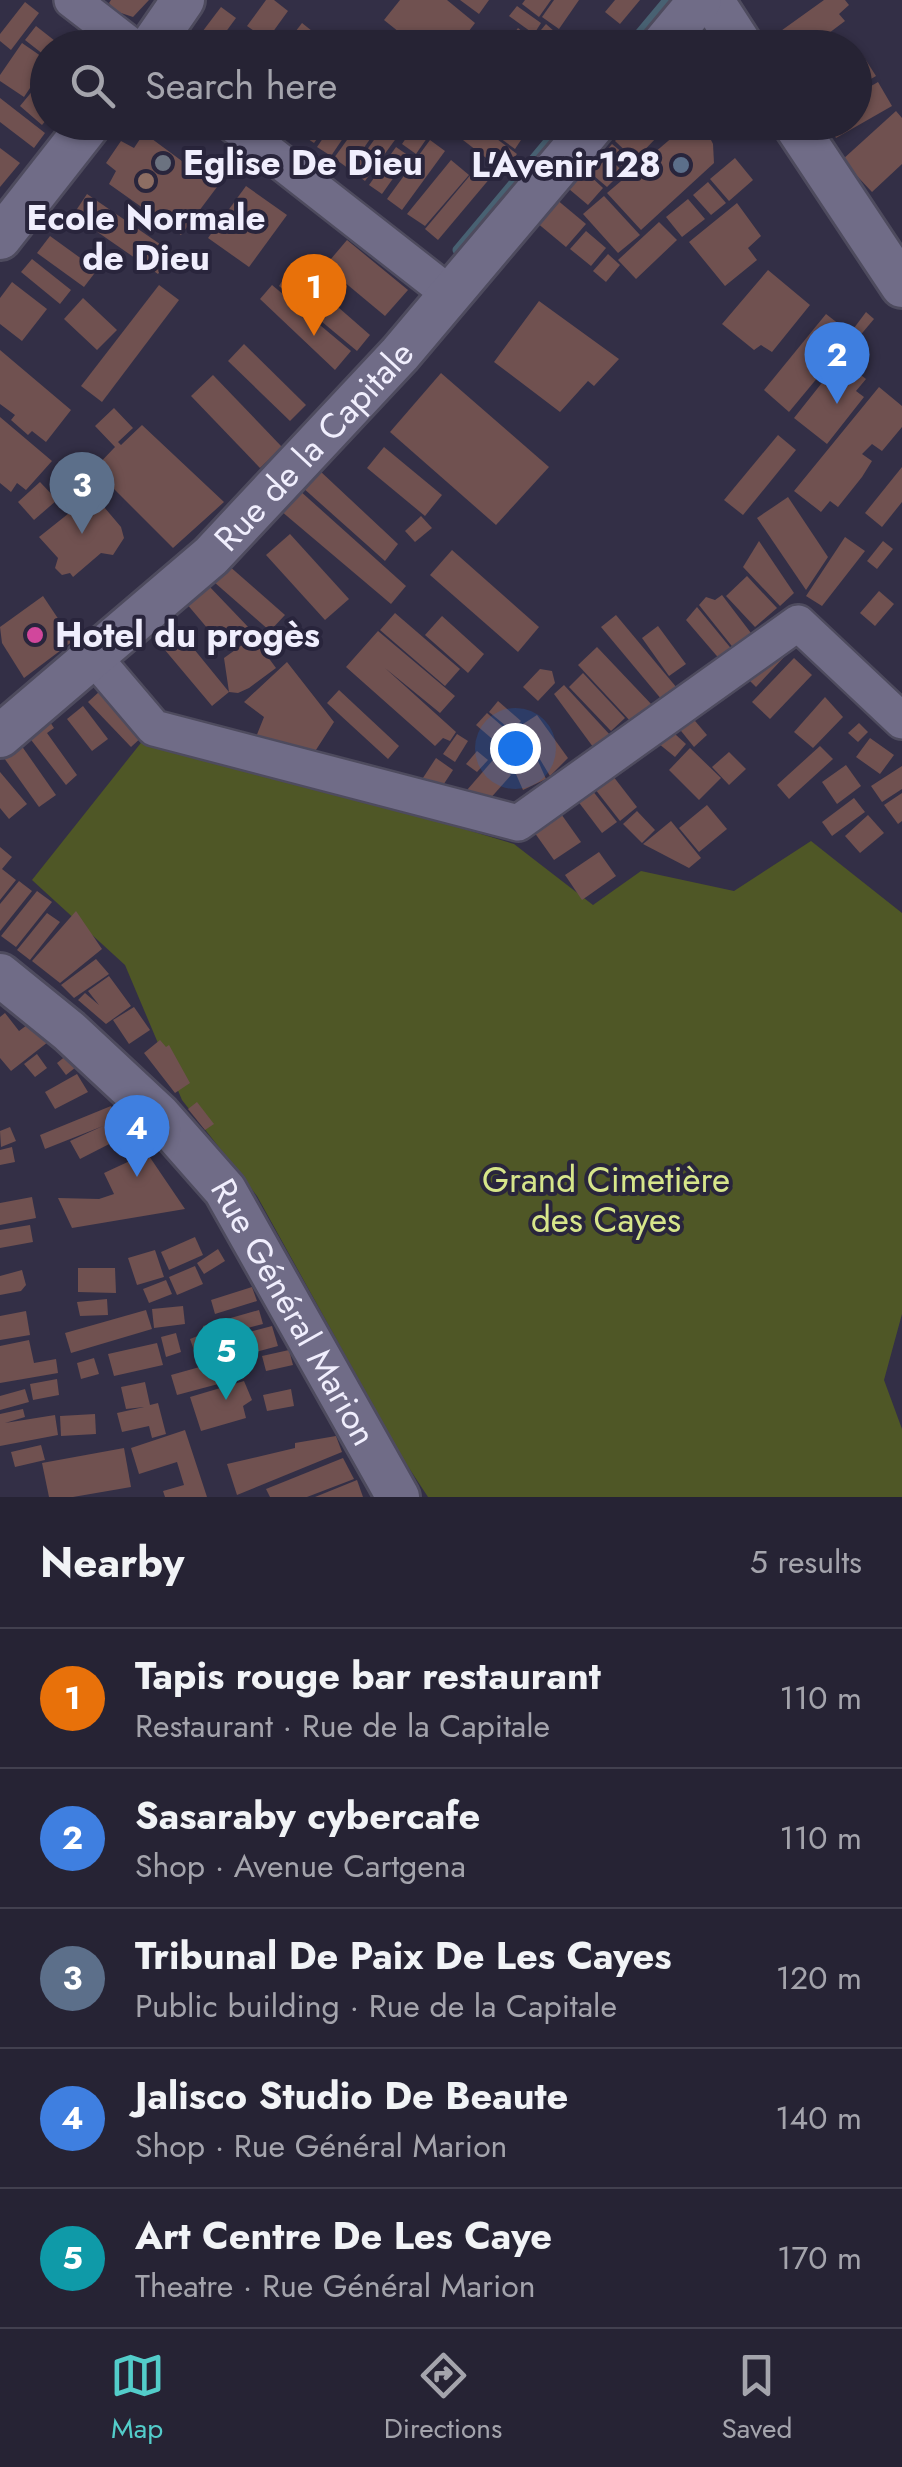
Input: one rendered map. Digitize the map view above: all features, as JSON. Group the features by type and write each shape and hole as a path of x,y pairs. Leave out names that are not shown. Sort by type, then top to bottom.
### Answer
{"street":[{"path":"72,0 111,30"},
{"path":"163,30 184,0"},
{"path":"675,30 700,0"},
{"path":"712,0 731,30"},
{"path":"0,238 77,140"},
{"path":"253,140 451,295"},
{"name":"Rue de la Capitale","path":"0,736 210,556 338,422 581,140"},
{"path":"805,140 902,286"},
{"path":"92,655 154,728 518,822 798,624 902,721"},
{"name":"Rue Général Marion","path":"0,975 69,1031 160,1116 225,1190 398,1497"}],"green space":[{"name":"Grand Cimetière des Cayes","path":"148,734 514,844 593,905 641,871 734,891 811,841 902,913 902,1314 884,1380 902,1429 902,1497 428,1497 401,1456 257,1196 182,1100 125,965 32,880"}],"building":[{"path":"111,0 149,0 133,17 115,11"},
{"path":"266,0 274,0 288,11 274,30 253,30 247,26"},
{"path":"400,0 447,0 475,23 470,30 396,30 384,20"},
{"path":"460,0 489,0 479,14"},
{"path":"525,0 551,0 539,17 522,4"},
{"path":"554,0 579,0 559,29 542,17"},
{"path":"615,0 640,0 620,24 605,12"},
{"path":"824,0 845,0 849,5 839,14 845,21 833,30 782,30"},
{"path":"25,2 39,13 11,50 0,41 0,34"},
{"path":"517,6 541,23 537,30 528,30 509,16"},
{"path":"221,7 236,18 227,30 204,30"},
{"path":"22,43 30,49 30,88 24,97 0,81 0,75"},
{"path":"878,82 892,106 872,117 872,86"},
{"path":"30,94 30,115 20,106"},
{"path":"0,98 30,121 30,140 40,140 34,148 0,122"},
{"path":"896,111 902,118 902,164 872,192 842,160 864,140 872,140 872,133"},
{"path":"139,140 153,140 217,187 181,235 109,184 116,171 106,163 121,141 134,148"},
{"path":"322,140 342,140 331,156 317,147"},
{"path":"347,140 369,140 349,169 334,158"},
{"path":"374,140 395,140 365,181 352,171"},
{"path":"405,140 426,140 416,154 402,144"},
{"path":"430,140 445,151 402,210 387,199"},
{"path":"463,140 498,140 517,154 503,171"},
{"path":"503,140 521,140 515,149"},
{"path":"616,140 654,140 635,160"},
{"path":"669,140 711,140 713,144 714,163 641,230 607,193"},
{"path":"612,144 630,159 623,167 606,151"},
{"path":"396,147 409,156 382,194 369,185"},
{"path":"0,148 20,163 0,187"},
{"path":"603,154 623,171 607,187 587,170"},
{"path":"735,158 753,180 729,201 710,179"},
{"path":"451,160 469,175 425,226 407,214"},
{"path":"478,166 491,177 438,240 425,229"},
{"path":"585,171 603,188 588,205 569,189"},
{"path":"708,182 726,203 711,215 693,195"},
{"path":"246,186 287,215 249,267 208,238"},
{"path":"87,194 173,253 158,274 73,215"},
{"path":"604,196 640,235 618,253 583,214"},
{"path":"556,199 586,224 566,247 536,222"},
{"path":"688,199 705,219 682,237 666,217"},
{"path":"737,203 761,236 748,248 757,260 725,286 689,242"},
{"path":"659,222 677,240 636,279 618,260"},
{"path":"586,231 606,248 591,266 570,249"},
{"path":"50,236 97,270 84,287 37,253"},
{"path":"347,240 408,290 385,316 325,266"},
{"path":"608,254 620,265 606,282 593,271"},
{"path":"32,259 71,290 60,304 21,272"},
{"path":"291,266 370,335 357,351 279,286"},
{"path":"768,270 810,305 772,352 761,345 754,350 722,324"},
{"path":"12,282 47,309 22,341 0,324 0,298"},
{"path":"159,285 179,300 102,402 81,386"},
{"path":"272,285 351,351 335,370 260,299"},
{"path":"83,298 117,330 97,350 64,319"},
{"path":"539,301 619,359 594,386 588,381 560,412 494,362"},
{"path":"866,312 874,319 858,338 851,332"},
{"path":"826,314 853,335 789,412 764,390"},
{"path":"244,344 306,405 290,421 228,361"},
{"path":"0,350 71,410 46,442 32,431 28,435 11,420 15,415 0,404"},
{"path":"844,355 856,363 852,368 866,379 856,391 864,397 827,444 794,418"},
{"path":"441,373 549,467 496,525 390,432"},
{"path":"213,375 282,447 260,468 191,396"},
{"path":"879,387 902,406 902,427 882,451 872,444 862,454 872,461 862,477 838,507 830,501 821,512 794,491"},
{"path":"114,408 133,428 118,442 121,445 142,425 224,502 173,548 94,469 115,447 95,426"},
{"path":"0,417 52,461 26,490 17,483 11,492 0,483"},
{"path":"778,435 796,450 743,515 724,500"},
{"path":"384,447 442,495 425,516 367,468"},
{"path":"902,467 902,502 882,527 865,513"},
{"path":"320,471 398,544 385,561 302,487"},
{"path":"40,482 57,500 34,520 18,502"},
{"path":"299,490 406,586 391,604 281,511"},
{"path":"93,494 121,527 124,538 113,555 101,553 73,577 70,573 62,575 55,568 58,558 39,537"},
{"path":"788,497 828,557 806,590 757,518"},
{"path":"421,516 432,528 415,542 405,531"},
{"path":"290,534 349,599 325,620 266,555"},
{"path":"845,537 865,551 822,606 806,596"},
{"path":"759,541 794,593 780,606 743,567"},
{"path":"883,541 893,549 877,569 867,561"},
{"path":"452,550 539,627 518,652 430,575"},
{"path":"228,565 285,615 270,631 214,582"},
{"path":"747,576 777,608 755,627 726,596"},
{"path":"207,584 251,630 225,649 186,603"},
{"path":"879,591 894,604 875,626 860,613"},
{"path":"722,595 754,637 735,650 699,605 706,597 715,600"},
{"name":"Hotel du progès","path":"43,596 73,641 24,678 2,643 0,627"},
{"path":"697,607 734,652 722,662 686,620"},
{"path":"395,613 460,669 445,686 380,630"},
{"path":"616,615 677,688 662,700 601,627"},
{"path":"167,616 229,692 212,706 149,631"},
{"path":"442,616 484,654 468,673 425,635"},
{"path":"658,626 686,664 669,676 642,638"},
{"path":"378,631 455,696 440,713 385,668 456,732 450,741 443,738 435,746 346,667"},
{"path":"253,637 276,668 249,688 229,692 224,658"},
{"path":"772,640 787,654 756,687 741,672"},
{"path":"597,647 653,706 633,724 578,665"},
{"path":"794,658 812,675 770,719 752,702"},
{"path":"287,662 334,722 314,753 256,737 264,717 244,702"},
{"path":"540,669 552,671 555,683 538,701 523,687"},
{"path":"583,673 625,718 611,731 569,687"},
{"path":"113,679 156,724 131,747 88,702"},
{"path":"564,685 611,736 596,751 554,694"},
{"path":"339,690 399,746 388,759 327,703"},
{"path":"825,697 843,717 813,748 794,732"},
{"path":"498,701 521,721 512,731 489,712"},
{"path":"83,706 108,739 92,751 67,719"},
{"path":"487,713 515,737 504,749 476,725"},
{"path":"537,715 568,758 550,776 520,726"},
{"path":"690,715 707,735 694,747 677,726"},
{"path":"46,716 54,728 47,733 77,775 66,785 25,732"},
{"path":"859,723 868,732 858,742 848,733"},
{"path":"665,725 686,744 675,757 653,739"},
{"path":"457,734 468,741 455,762 443,754"},
{"path":"870,738 894,755 880,774 856,757"},
{"path":"21,745 56,795 39,807 4,758"},
{"path":"531,745 546,779 523,790 508,756"},
{"path":"820,746 833,759 789,799 777,785"},
{"path":"690,748 721,778 699,800 669,770"},
{"path":"477,751 488,760 477,772 466,764"},
{"path":"729,752 746,769 729,785 712,767"},
{"path":"436,758 453,770 436,796 419,784"},
{"path":"493,760 511,775 488,801 461,797"},
{"path":"846,765 861,786 837,804 822,782"},
{"path":"902,766 902,789 882,802 871,786"},
{"path":"606,767 637,807 620,821 588,780"},
{"path":"0,772 27,804 9,819 0,808"},
{"path":"585,781 617,822 602,833 571,792"},
{"path":"902,793 902,821 898,824 884,805"},
{"path":"854,798 865,812 832,836 822,822"},
{"path":"707,805 727,829 699,852 679,828"},
{"path":"559,811 581,842 554,860 532,829"},
{"path":"637,811 655,830 642,843 623,824"},
{"path":"868,815 884,833 860,853 845,836"},
{"path":"671,821 701,858 689,868 643,844"},
{"path":"0,847 12,857 2,869 16,880 0,900"},
{"path":"599,852 616,876 582,900 565,875"},
{"path":"19,881 32,891 0,931 0,904"},
{"path":"37,891 52,902 16,947 1,936"},
{"path":"76,911 102,949 60,983 32,961"},
{"path":"47,913 60,922 30,960 17,950"},
{"path":"96,959 109,974 74,998 61,985"},
{"path":"109,976 131,1006 106,1024 78,1000 85,993 99,1005 88,991"},
{"path":"134,1007 150,1030 129,1044 113,1020"},
{"path":"5,1013 19,1031 31,1022 48,1042 11,1071 0,1058 0,1017"},
{"path":"160,1040 166,1047 169,1045 190,1083 175,1093 144,1053"},
{"path":"37,1054 47,1068 35,1077 24,1064"},
{"path":"67,1055 76,1067 66,1075 57,1063"},
{"path":"77,1074 88,1092 55,1109 45,1092"},
{"path":"197,1102 214,1124 205,1130 188,1109"},
{"path":"111,1106 117,1120 110,1123 119,1139 80,1159 70,1141 103,1126 45,1149 40,1135"},
{"path":"10,1127 16,1141 1,1147 0,1131"},
{"path":"12,1147 15,1162 0,1165 0,1150"},
{"path":"147,1153 185,1209 72,1228 58,1198 99,1199 114,1194 104,1173"},
{"path":"32,1197 36,1218 0,1225 0,1203"},
{"path":"30,1225 33,1242 0,1248 0,1230"},
{"path":"195,1237 203,1255 169,1270 161,1252"},
{"path":"218,1249 225,1261 204,1274 197,1263"},
{"path":"155,1250 164,1277 137,1285 128,1258"},
{"path":"195,1266 203,1284 177,1295 169,1277"},
{"path":"78,1268 115,1268 116,1293 78,1292"},
{"path":"22,1270 26,1285 21,1291 0,1295 0,1276"},
{"path":"166,1280 172,1294 149,1303 143,1289"},
{"path":"252,1287 257,1301 215,1314 211,1300"},
{"path":"107,1299 108,1315 80,1316 77,1302"},
{"path":"183,1306 185,1324 154,1328 152,1309"},
{"path":"146,1310 152,1329 71,1353 65,1333"},
{"path":"259,1310 263,1324 206,1339 203,1326"},
{"path":"26,1311 30,1335 0,1340 0,1316"},
{"path":"272,1326 278,1346 216,1363 210,1342"},
{"path":"176,1333 181,1352 166,1357 161,1337"},
{"path":"203,1334 207,1345 194,1350 190,1339"},
{"path":"29,1340 34,1363 56,1359 58,1373 0,1383 0,1346"},
{"path":"157,1343 163,1365 114,1376 108,1354"},
{"path":"289,1350 293,1365 266,1371 262,1356"},
{"path":"94,1358 99,1374 81,1379 77,1363"},
{"path":"214,1363 222,1383 177,1395 171,1375"},
{"path":"57,1379 59,1395 33,1400 30,1384"},
{"path":"244,1381 252,1400 243,1406 246,1418 201,1431 190,1397"},
{"path":"145,1382 150,1405 158,1403 166,1434 152,1438 149,1426 122,1432 117,1413 144,1407 126,1409 121,1387"},
{"path":"25,1389 29,1402 0,1410 0,1396"},
{"path":"291,1389 294,1406 267,1411 263,1395"},
{"path":"23,1409 25,1417 5,1423 55,1415 58,1435 0,1446 0,1414"},
{"path":"95,1414 96,1434 61,1436 60,1416"},
{"path":"185,1430 207,1497 165,1497 163,1491 184,1485 177,1462 139,1474 131,1448"},
{"path":"336,1436 342,1452 237,1495 227,1464 295,1448 295,1443"},
{"path":"41,1445 45,1460 15,1467 11,1452"},
{"path":"124,1448 131,1487 49,1497 42,1463"},
{"path":"343,1458 354,1479 307,1497 270,1497 266,1489"},
{"path":"357,1480 363,1497 315,1497"}],"waterway":[{"path":"642,30 667,0"},
{"path":"457,250 549,140"}],"place":[{"name":"Eglise De Dieu","path":"163,163"},
{"name":"L'Avenir128","path":"681,165"},
{"name":"Ecole Normale de Dieu","path":"146,181"},
{"name":"Tapis rouge bar restaurant","path":"314,336"},
{"name":"Sasaraby cybercafe","path":"837,404"},
{"name":"Tribunal De Paix De Les Cayes","path":"82,534"},
{"name":"Hotel du progès","path":"35,635"},
{"name":"Jalisco Studio De Beaute","path":"137,1177"},
{"name":"Art Centre De Les Caye","path":"226,1400"}]}
